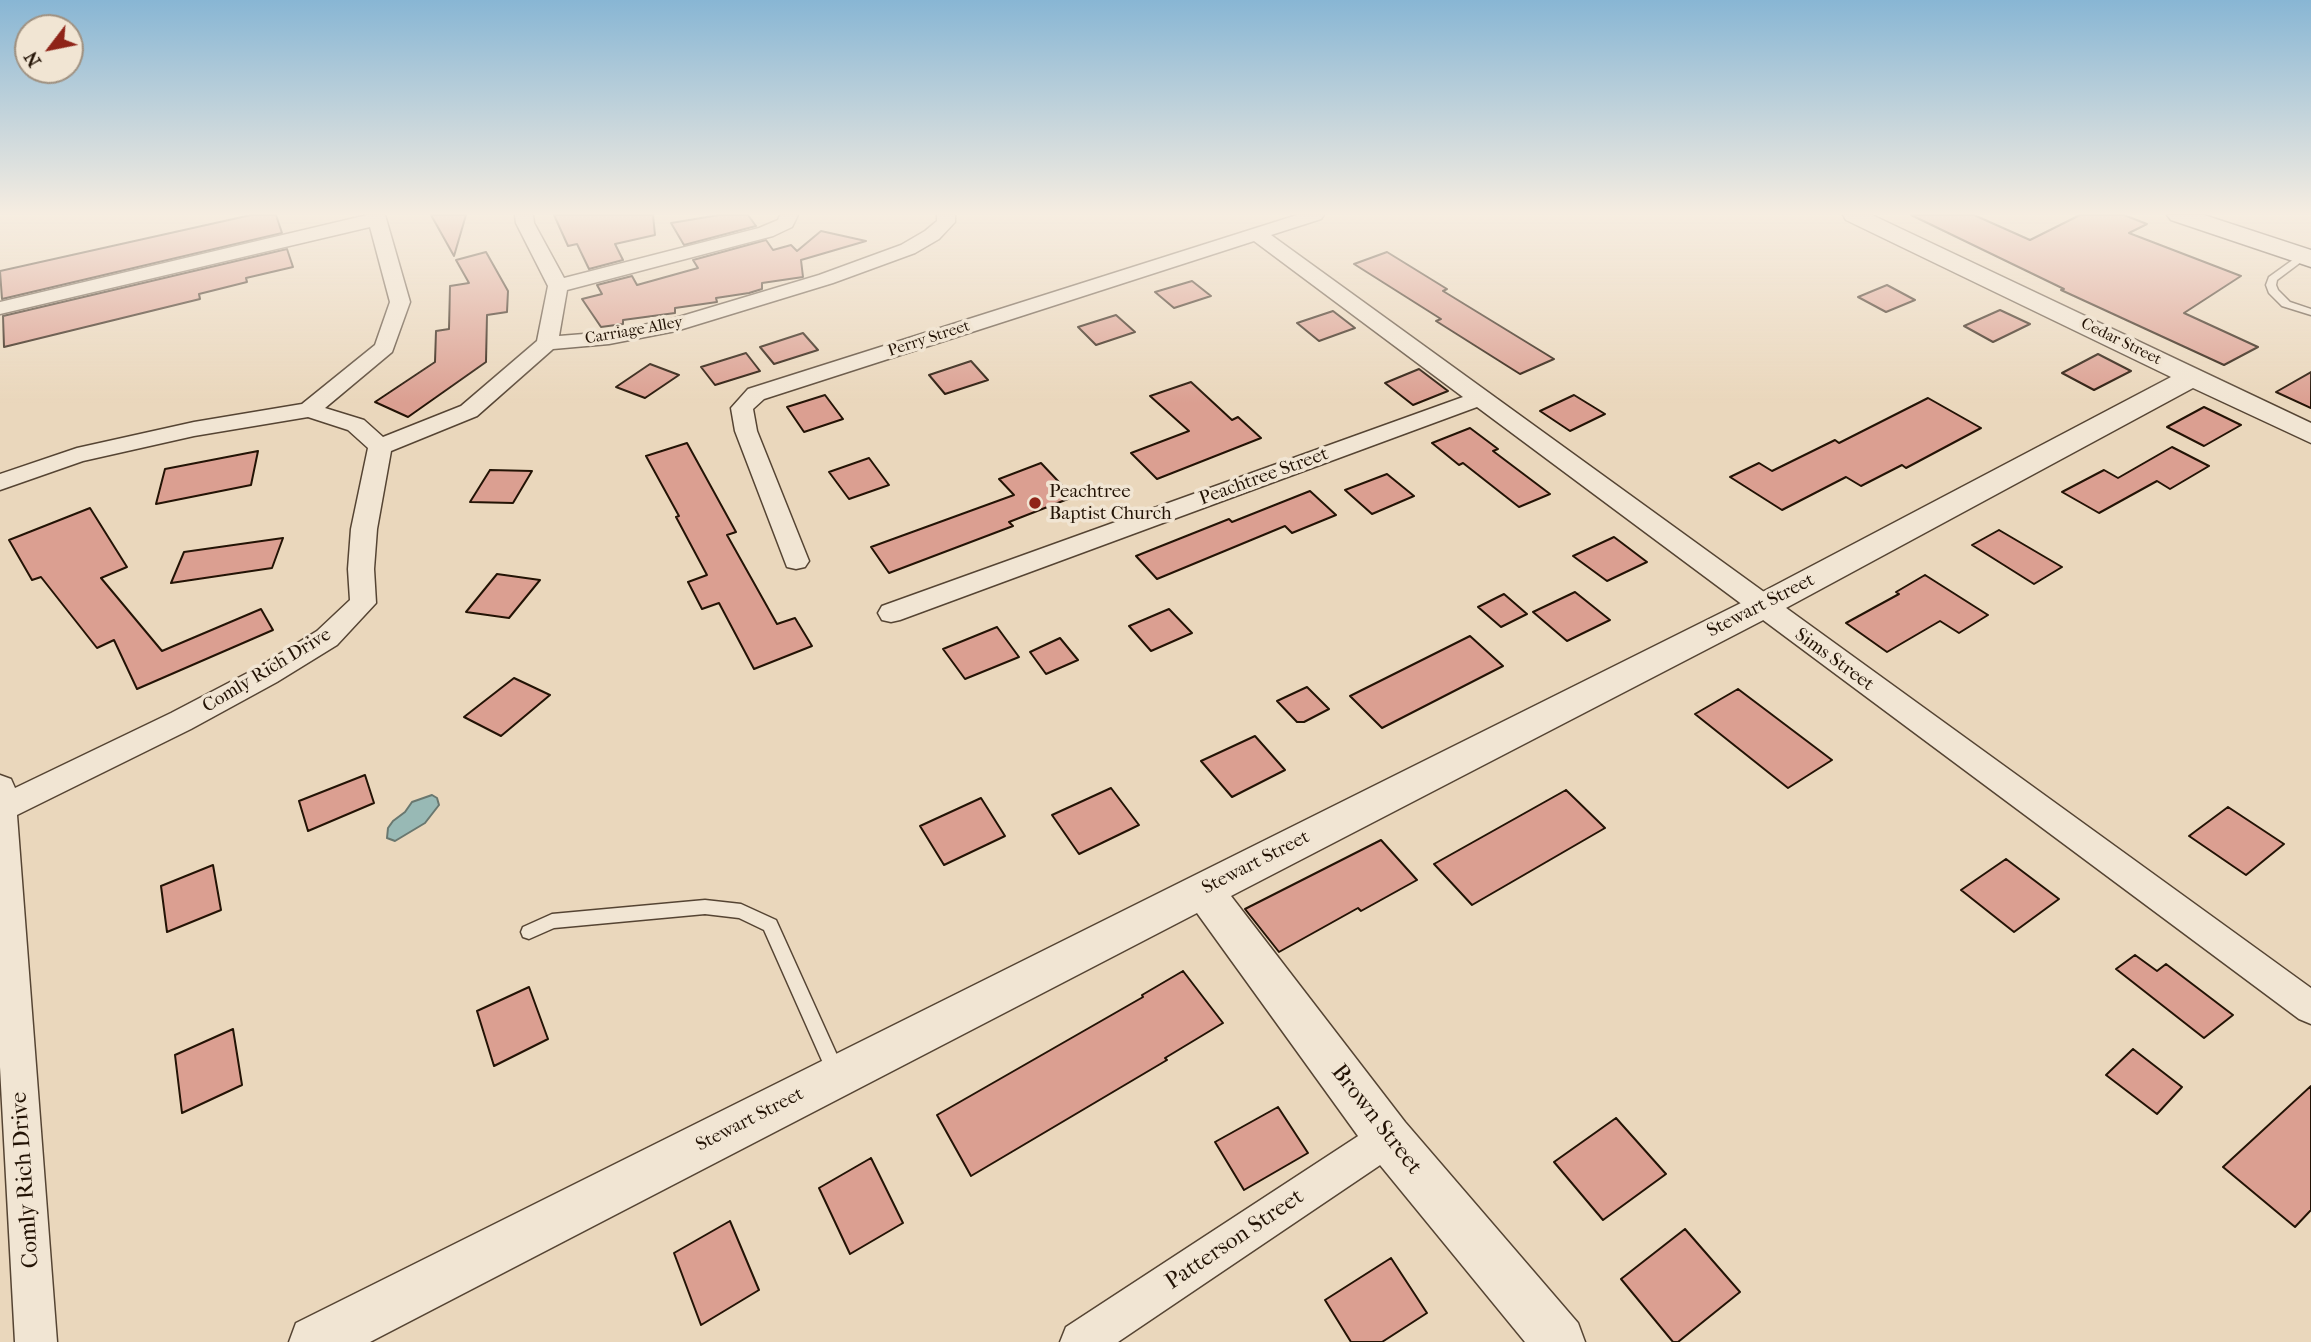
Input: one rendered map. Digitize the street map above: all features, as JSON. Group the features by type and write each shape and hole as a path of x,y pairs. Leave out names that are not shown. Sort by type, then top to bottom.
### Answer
{"street":[{"path":"0,308 127,278"},
{"path":"309,410 385,348 400,302 393,278"},
{"path":"0,484 26,471 76,455 194,429 309,410 356,425 380,447 469,411 547,343 558,286 554,278"},
{"path":"558,286 590,278"},
{"name":"Carriage Alley","path":"547,343 609,338 676,325 830,278"},
{"name":"Perry Street","path":"796,561 746,431 742,408 756,394 1123,278"},
{"name":"Sims Street","path":"1315,278 2311,1008"},
{"name":"Cedar Street","path":"1985,278 2311,435"},
{"name":"Stewart Street","path":"315,1342 1761,607 2193,377"},
{"name":"Peachtree Street","path":"891,613 1479,399"},
{"name":"Comly Rich Drive","path":"36,1342 1,798 181,721 267,675 327,638 363,603 361,569 364,529 380,447"},
{"name":"Brown Street","path":"1203,890 1388,1138 1559,1342"},
{"name":"Patterson Street","path":"1081,1342 1388,1138"}],"lane":[{"path":"2274,278 2271,285 2273,291 2287,304 2311,312"},
{"path":"529,932 552,921 572,919 705,907 741,911 770,925 837,1076"}],"water":[{"path":"432,795 437,798 439,805 425,823 395,841 387,838 388,828 412,802"}],"building":[{"path":"0,278 93,278 2,299"},
{"path":"166,278 248,278 247,282 199,294 200,299 4,347 3,316"},
{"path":"466,278 500,278 508,291 507,312 487,315 486,362 408,417 375,402 435,362 436,331 449,329 450,286 469,283"},
{"path":"626,278 633,278 637,285 663,278 799,278 762,283 762,289 716,298 717,302 675,308 675,313 623,320 623,324 601,327 582,299 602,294 597,285"},
{"path":"1376,278 1429,278 1447,289 1443,291 1554,359 1520,374 1436,321 1441,319"},
{"path":"2040,278 2238,278 2184,313 2258,347 2224,365 2061,290 2064,289"},
{"path":"1192,281 1211,296 1174,308 1155,292"},
{"path":"1887,285 1915,300 1886,312 1858,297"},
{"path":"2000,310 2030,324 1993,342 1964,326"},
{"path":"1333,311 1355,328 1319,341 1297,323"},
{"path":"1116,315 1135,332 1096,345 1078,327"},
{"path":"803,333 818,350 774,364 760,347"},
{"path":"746,353 760,371 715,385 701,367"},
{"path":"2098,354 2131,371 2094,390 2062,373"},
{"path":"971,361 988,380 945,394 929,375"},
{"path":"650,364 679,375 645,398 616,387"},
{"path":"1419,369 1448,391 1413,405 1385,383"},
{"path":"2311,372 2311,408 2276,392"},
{"path":"1191,382 1232,420 1238,417 1261,438 1157,479 1131,453 1189,431 1150,396"},
{"path":"825,395 843,419 804,432 787,407"},
{"path":"1574,395 1605,414 1570,431 1540,411"},
{"path":"1928,398 1981,428 1906,468 1902,465 1861,486 1846,477 1782,510 1730,477 1759,463 1772,471 1835,440 1839,443"},
{"path":"2204,407 2241,425 2204,446 2167,427"},
{"path":"1470,428 1498,449 1493,451 1550,494 1519,507 1463,463 1459,465 1432,443"},
{"path":"687,443 736,532 727,535 777,624 795,618 812,646 754,669 719,603 702,609 688,582 707,575 646,456"},
{"path":"2172,447 2209,466 2170,489 2157,481 2099,513 2062,492 2104,470 2118,478"},
{"path":"258,451 251,485 156,504 165,469"},
{"path":"869,458 889,485 849,499 829,472"},
{"path":"1041,463 1073,497 1009,522 1013,526 889,573 871,547 1014,495 999,479"},
{"path":"490,470 532,471 513,503 470,502"},
{"path":"1387,474 1414,496 1372,514 1345,490"},
{"path":"1310,491 1336,515 1292,533 1285,526 1157,579 1136,556 1229,519 1232,522"},
{"path":"90,508 127,567 101,578 162,651 261,609 273,630 137,689 114,640 97,648 41,577 32,580 9,540"},
{"path":"1999,530 2062,567 2034,584 1972,545"},
{"path":"1614,537 1647,562 1607,581 1573,556"},
{"path":"283,538 272,568 171,583 184,552"},
{"path":"497,574 540,580 509,618 466,612"},
{"path":"1925,575 1988,615 1959,633 1940,621 1887,652 1846,623 1899,594 1896,592"},
{"path":"1575,592 1610,620 1567,641 1533,612"},
{"path":"1504,594 1527,614 1501,627 1478,607"},
{"path":"1169,609 1192,633 1151,651 1129,626"},
{"path":"997,627 1019,657 965,679 943,649"},
{"path":"1470,636 1503,666 1382,728 1350,696"},
{"path":"1060,638 1078,660 1046,674 1030,652"},
{"path":"514,678 550,695 501,736 464,717"},
{"path":"1307,687 1329,709 1304,722 1297,722 1277,701"},
{"path":"1738,689 1832,760 1788,788 1695,714"},
{"path":"1255,736 1285,770 1232,797 1201,761"},
{"path":"365,775 374,803 308,831 299,801"},
{"path":"1111,788 1139,825 1079,854 1052,815"},
{"path":"1566,790 1605,828 1472,905 1434,864"},
{"path":"981,798 1005,836 944,865 920,826"},
{"path":"2228,807 2284,844 2246,875 2189,836"},
{"path":"1381,840 1417,880 1361,911 1358,908 1279,952 1245,909"},
{"path":"2006,859 2059,899 2014,932 1961,890"},
{"path":"213,865 221,910 167,932 161,886"},
{"path":"2135,955 2157,971 2166,964 2233,1015 2204,1038 2116,969"},
{"path":"1183,971 1223,1023 1165,1058 1167,1060 971,1176 937,1115 1143,997 1142,995"},
{"path":"529,987 548,1039 494,1066 477,1011"},
{"path":"233,1029 242,1085 182,1113 175,1055"},
{"path":"2133,1049 2182,1087 2157,1114 2106,1075"},
{"path":"2311,1086 2311,1210 2295,1227 2223,1167"},
{"path":"1278,1107 1308,1153 1244,1190 1215,1142"},
{"path":"1616,1118 1666,1174 1603,1220 1554,1162"},
{"path":"871,1158 903,1223 850,1254 819,1188"},
{"path":"730,1221 759,1290 701,1325 674,1253"},
{"path":"1685,1229 1740,1292 1678,1342 1673,1342 1621,1279"},
{"path":"1391,1258 1427,1313 1382,1342 1351,1342 1325,1300"}],"place":[{"name":"Peachtree Baptist Church","path":"1035,503"}]}
